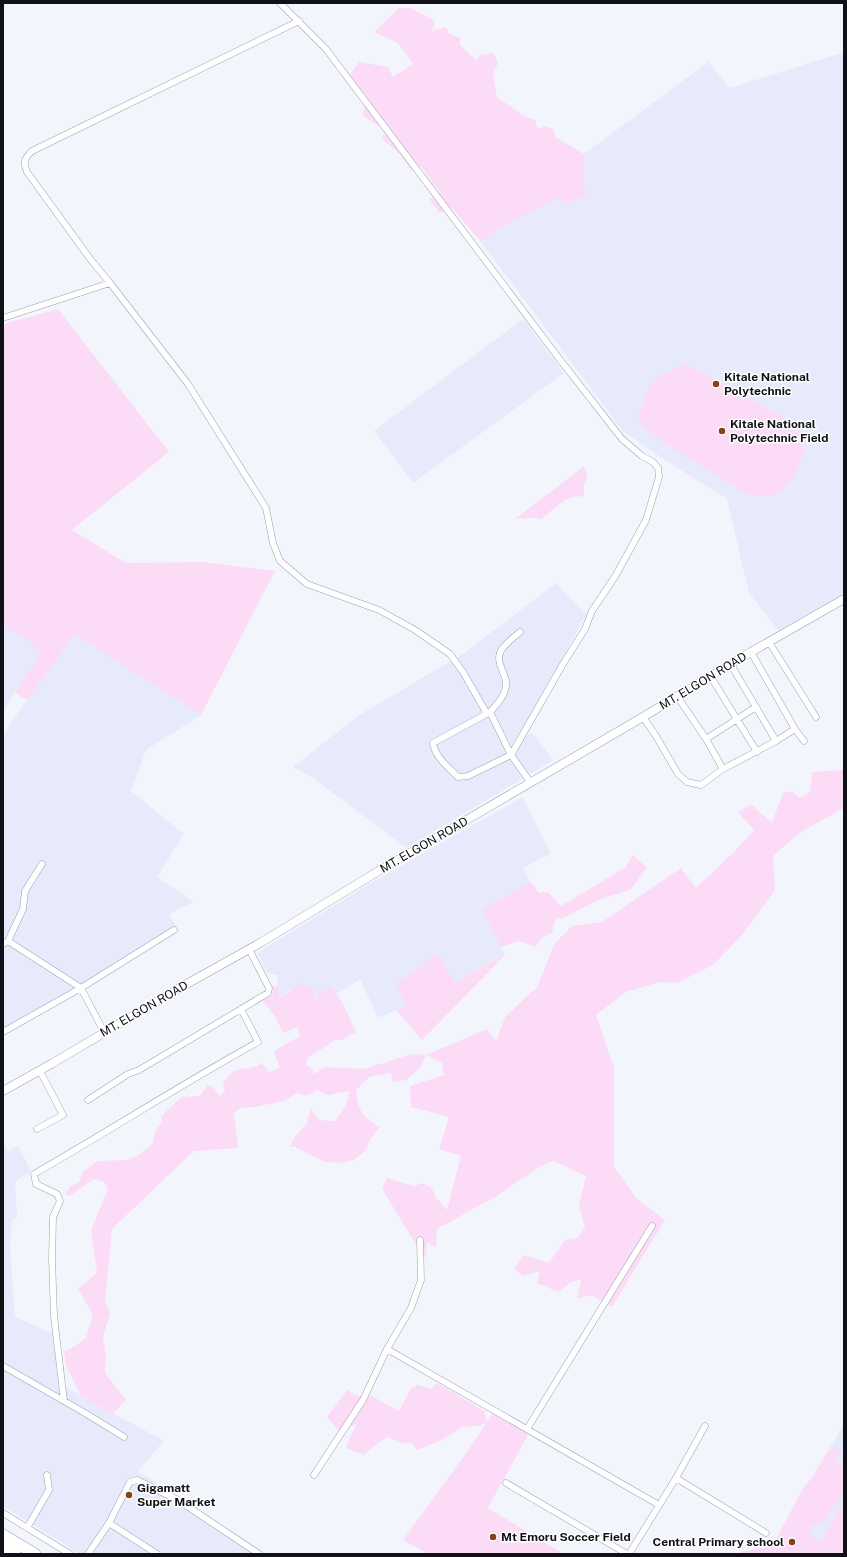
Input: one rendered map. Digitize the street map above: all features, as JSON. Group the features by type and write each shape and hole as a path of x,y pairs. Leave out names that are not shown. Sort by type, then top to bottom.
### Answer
{"highway":[{"path":"3,1535 35,1554"},
{"path":"3,1547 15,1554"}],"street":[{"path":"280,3 326,49 561,361 622,439 642,456 653,462 658,468 659,477 646,520 616,575 592,611 585,629 563,664 512,755 463,777 458,777 434,750 433,743 488,713 499,703 506,683 499,661 499,654 502,648 520,632"},
{"path":"298,21 32,151 25,158 24,164 27,172 90,260 110,283 188,384 266,508 273,543 280,561 307,584 379,610 415,630 450,654 464,672 512,755 531,784"},
{"path":"3,318 110,283"},
{"name":"MT. ELGON ROAD","path":"3,1091 249,949 372,875 531,784 751,652 844,599"},
{"path":"769,642 816,717"},
{"path":"751,652 795,729 804,741"},
{"path":"731,665 776,741"},
{"path":"711,677 757,752"},
{"path":"677,696 706,739 723,769"},
{"path":"706,739 756,707"},
{"path":"643,717 678,774 687,782 700,785 723,769 757,752 795,729"},
{"path":"42,864 26,891 23,910 5,943 81,988 104,1032"},
{"path":"3,1032 81,988 174,930"},
{"path":"88,1100 128,1074 139,1070 268,993 269,988 249,949"},
{"path":"64,1401 54,1316 52,1259 53,1217 60,1201 57,1194 36,1184 34,1174 135,1115 204,1071 258,1042 242,1009"},
{"path":"37,1129 63,1115 40,1071"},
{"path":"527,1430 652,1226"},
{"path":"314,1475 363,1400 387,1349 411,1308 421,1280 420,1240"},
{"path":"387,1349 659,1505"},
{"path":"3,1366 124,1437"},
{"path":"506,1483 628,1554 676,1478 705,1426"},
{"path":"27,1528 49,1490 47,1475"},
{"path":"676,1478 766,1533"},
{"path":"88,1554 109,1524 130,1482 137,1480 178,1500 260,1554"},
{"path":"3,1513 70,1554"},
{"path":"109,1524 157,1554"}],"shaded area":[{"path":"399,8 411,8 435,21 432,31 446,27 449,34 460,38 460,45 476,60 480,55 494,53 498,63 493,74 497,97 524,116 535,120 538,129 543,126 554,129 555,137 584,154 585,196 566,204 560,197 506,224 481,242 451,207 440,213 429,199 440,193 421,166 411,170 399,153 381,138 390,128 378,126 363,116 366,94 345,82 359,62 388,67 393,77 413,64 398,43 374,32"},
{"name":"Kitale National Polytechnic","path":"844,52 844,594 778,630 749,593 727,499 665,460 623,431 481,242 506,224 560,197 566,204 585,196 584,154 708,62 730,88"},
{"path":"58,309 169,452 72,530 126,563 202,562 275,571 201,715 75,634 27,700 15,693 40,654 29,641 3,626 3,325"},
{"path":"523,319 564,373 413,483 374,431"},
{"name":"Kitale National Polytechnic Field","path":"687,364 784,418 800,436 804,450 795,476 783,490 771,496 755,496 744,492 675,450 641,426 639,417 641,408 651,383 660,375"},
{"path":"584,466 587,474 587,481 584,484 584,496 565,500 541,519 515,519"},
{"path":"556,583 587,614 515,741 532,733 554,760 406,848 313,778 293,767 359,715 463,654"},
{"path":"3,626 27,640 37,648 40,654 3,712"},
{"path":"75,633 201,715 146,750 131,791 184,834 157,877 194,902 169,914 179,931 3,1035 3,736 14,718"},
{"path":"844,766 844,808 801,832 773,856 775,890 743,934 713,965 677,983 660,982 626,992 596,1015 614,1067 614,1167 637,1199 665,1220 612,1307 591,1295 577,1299 581,1280 571,1282 558,1292 537,1283 540,1271 523,1276 514,1269 523,1255 549,1263 565,1240 577,1238 585,1228 579,1205 586,1176 553,1161 539,1167 492,1199 437,1228 436,1248 427,1242 426,1257 417,1254 417,1246 382,1189 387,1178 414,1186 423,1183 432,1188 435,1196 447,1210 461,1156 439,1149 449,1117 411,1107 410,1086 444,1075 442,1063 426,1055 487,1029 496,1042 505,1017 538,986 554,944 572,926 602,922 681,868 696,888 736,850 754,830 738,812 751,804 772,823 783,793 792,791 799,798 810,792 812,772 842,770"},
{"path":"523,797 551,853 523,868 530,882 483,909 505,955 455,982 438,955 406,1005 378,1018 360,979 337,994 331,986 315,999 290,990 280,998 277,986 278,975 267,973 257,953 369,884"},
{"path":"633,855 647,868 630,890 598,900 562,919 556,918 552,933 542,938 535,947 519,941 501,947 482,909 530,882 534,885 538,893 548,892 561,906 626,867"},
{"path":"438,954 455,982 505,955 422,1040 396,1010 406,1005 396,984"},
{"path":"302,983 314,990 315,999 331,986 342,1002 356,1032 342,1040 335,1040 308,1058 306,1065 313,1069 313,1074 326,1067 364,1069 412,1054 426,1055 420,1068 406,1080 393,1082 391,1073 369,1077 356,1090 358,1103 362,1112 369,1120 380,1127 371,1138 365,1151 354,1160 339,1163 325,1162 295,1147 290,1147 294,1138 307,1123 311,1109 319,1120 335,1121 345,1107 350,1091 328,1095 317,1090 306,1096 297,1093 284,1101 254,1107 240,1108 234,1113 238,1148 194,1151 112,1229 105,1301 110,1314 103,1337 106,1356 105,1373 126,1400 113,1414 80,1395 66,1365 64,1352 86,1338 93,1315 78,1289 97,1273 91,1231 108,1189 104,1182 94,1179 70,1196 65,1194 71,1186 79,1182 83,1172 98,1161 127,1160 139,1155 153,1143 155,1131 162,1123 161,1116 182,1097 200,1096 208,1085 214,1088 220,1096 225,1091 223,1084 231,1073 239,1069 255,1067 262,1063 269,1072 280,1068 274,1051 300,1036 297,1027 283,1033 276,1018 263,1001 273,994 272,986 277,986 280,998"},
{"path":"3,1142 8,1152 18,1145 31,1171 15,1182 17,1216 12,1220 10,1245 15,1317 53,1334 58,1383 164,1441 138,1471 267,1554 80,1554 3,1506"},
{"path":"437,1383 484,1411 487,1421 493,1413 528,1435 488,1508 564,1554 428,1554 403,1540 487,1422 480,1426 462,1427 442,1440 417,1450 411,1442 405,1444 387,1437 364,1455 346,1448 357,1424 339,1431 327,1417 347,1390 357,1396 372,1396 399,1411 411,1388 418,1385 431,1389"},
{"path":"844,1424 844,1554 772,1554 783,1527"},
{"path":"829,1449 841,1449 835,1462 844,1465 844,1492 826,1519 810,1527 812,1538 820,1542 844,1502 844,1554 740,1554 741,1552 773,1545 802,1490 813,1476"}],"place":[{"name":"Kitale National Polytechnic","path":"716,384"},
{"name":"Kitale National Polytechnic Field","path":"722,431"},
{"name":"Gigamatt Super Market","path":"129,1495"},
{"name":"Mt Emoru Soccer Field","path":"493,1537"},
{"name":"Central Primary school","path":"792,1542"}]}
